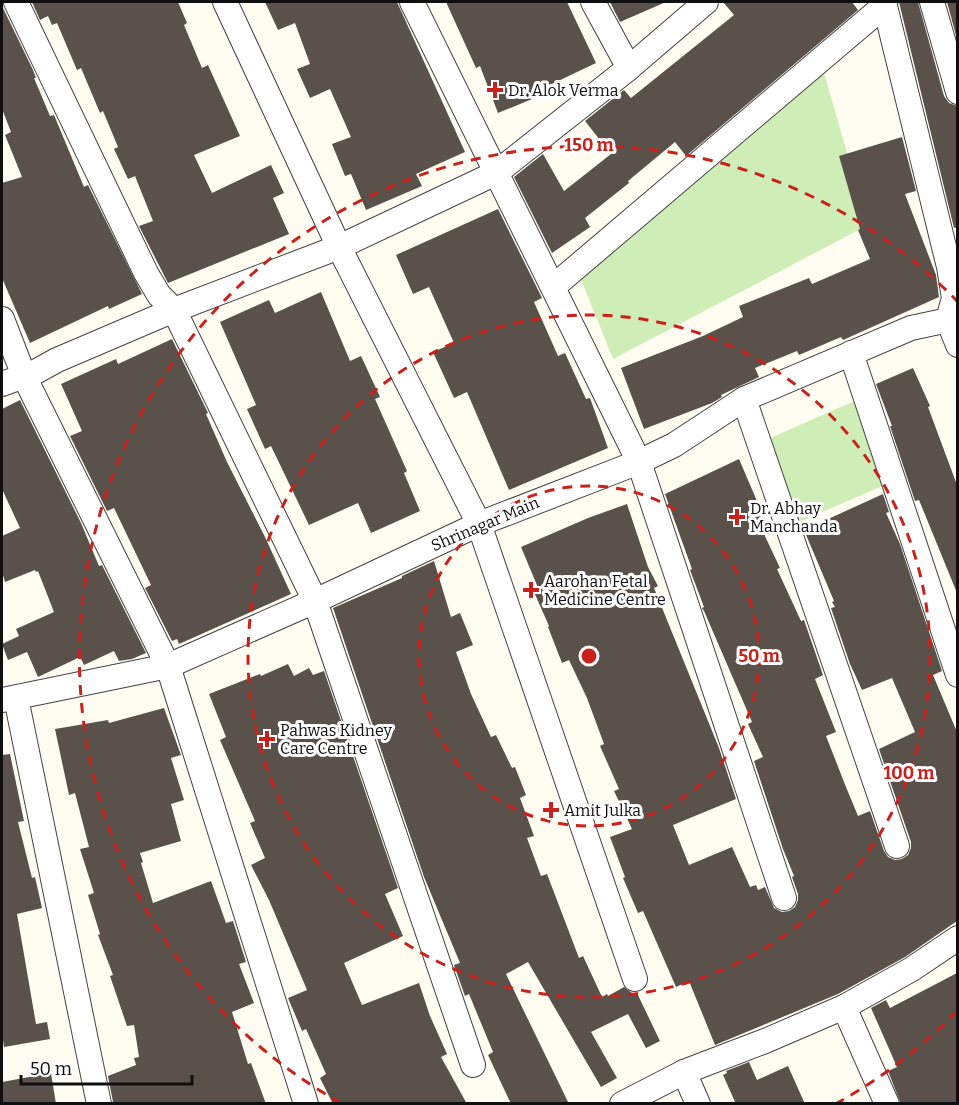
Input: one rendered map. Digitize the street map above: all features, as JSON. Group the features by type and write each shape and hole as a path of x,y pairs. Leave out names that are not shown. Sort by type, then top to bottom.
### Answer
{"street":[{"path":"16,2 146,273 159,295 174,310 315,601 472,1065"},
{"path":"225,2 339,247 479,524 635,979"},
{"path":"412,2 639,462 784,897"},
{"path":"593,2 629,68"},
{"path":"2,384 174,310 339,247 496,173 629,68 706,2"},
{"path":"932,2 957,92"},
{"path":"553,287 884,3 949,267 954,298 953,319 957,345"},
{"path":"2,319 24,376 168,666 306,1104"},
{"name":"Shrinagar Main","path":"9,699 168,666 315,601 479,524 639,462 674,445 744,399 911,328 953,319"},
{"path":"851,353 957,675"},
{"path":"744,399 897,846"},
{"path":"9,699 99,1104"},
{"path":"622,1104 684,1072 844,1007 912,969 957,938"},
{"path":"844,1007 887,1104"},
{"path":"684,1072 698,1104"}],"green space":[{"path":"824,73 868,225 613,359 580,277"},
{"path":"854,401 889,483 795,524 759,443"}],"building":[{"path":"2,2 33,70 36,78 34,78 50,116 54,115 84,187 88,185 142,294 109,309 108,306 30,343 2,278 2,183 22,177 5,135 11,132 2,109"},
{"path":"32,2 178,2 187,23 184,25 202,68 208,65 240,136 194,155 212,193 271,165 284,193 273,198 289,234 168,283 139,226 153,221 135,176 128,179 114,149 118,147 103,111 100,113 81,68 77,70 57,23 52,25 48,16 40,20"},
{"path":"265,2 397,2 465,152 416,174 422,186 366,210 351,174 345,176 332,144 351,137 330,89 310,98 297,69 310,64 295,23 278,30"},
{"path":"446,2 567,2 596,63 535,92 537,97 498,113 480,66 476,68"},
{"path":"610,2 666,2 620,22"},
{"path":"723,2 852,2 858,10 686,156 675,142 585,218 590,227 552,253 514,177 543,154 564,191 611,154 585,121 624,90 631,98 734,15"},
{"path":"899,2 918,2 944,96 949,103 957,106 957,227 954,228"},
{"path":"947,2 957,2 957,39"},
{"path":"902,137 916,191 905,194 936,275 939,297 843,340 841,337 799,355 797,351 755,368 759,377 721,395 722,397 712,403 644,429 621,368 703,336 743,317 739,306 809,278 812,284 870,259 858,230 860,229 839,156"},
{"path":"498,209 542,298 534,302 558,356 565,353 586,399 590,398 608,448 509,490 467,392 454,398 433,352 454,343 429,287 413,294 396,255"},
{"path":"321,292 350,361 361,356 380,397 375,399 407,471 404,473 420,511 371,533 358,503 309,525 271,446 265,449 247,409 256,405 220,322 269,300 275,313"},
{"path":"172,339 208,413 206,414 227,462 291,594 179,644 177,639 172,641 145,588 151,585 114,508 107,511 70,436 82,431 61,384 116,359 118,364"},
{"path":"913,368 930,406 928,407 957,485 957,593 919,500 915,501 890,426 892,426 876,384"},
{"path":"20,400 81,523 99,566 102,565 146,653 119,661 114,651 84,665 80,657 38,677 27,652 8,660 2,644 19,636 16,629 54,612 38,571 35,570 5,582 2,572 2,536 20,528 2,489 2,409"},
{"path":"739,459 769,529 763,532 780,568 777,569 801,621 804,620 823,675 815,679 836,732 826,736 858,816 870,811 884,851 888,857 895,860 908,855 911,842 879,749 915,732 892,678 862,690 850,664 831,608 835,607 832,602 834,601 804,530 883,494 889,512 886,513 900,544 942,671 933,675 957,732 957,921 905,957 838,994 715,1045 689,981 676,987 643,911 638,913 623,878 625,877 610,837 632,829 614,791 619,789 600,746 604,744 587,698 569,660 562,663 534,592 539,590 521,547 627,504 648,567 658,586 654,588 719,748 736,799 673,825 689,865 732,847 750,887 756,885 758,890 765,887 774,908 782,912 789,911 795,907 798,894 792,877 794,876 754,761 763,757 748,724 752,722 702,608 704,607 690,570 692,569 665,494"},
{"path":"434,561 451,617 460,613 473,645 456,652 471,694 491,737 496,735 512,768 515,767 526,795 520,798 534,836 527,838 541,876 547,874 579,958 583,956 602,997 624,987 632,993 637,993 660,1041 646,1048 628,1014 591,1032 617,1078 601,1087 528,962 506,974 569,1104 511,1104 488,1055 493,1052 469,994 465,996 454,965 460,963 424,877 333,608 402,578"},
{"path":"288,664 294,676 309,668 313,675 324,671 398,888 385,894 403,936 344,963 362,1005 419,983 430,1016 447,1054 441,1057 467,1104 333,1104 320,1078 326,1074 306,1029 302,1031 288,998 307,990 269,900 251,865 265,858 250,823 255,821 220,740 226,737 209,694"},
{"path":"164,708 181,755 171,758 184,800 171,804 181,841 140,853 143,862 141,863 153,903 211,881 226,923 233,921 246,962 239,964 254,1003 232,1012 248,1064 251,1063 266,1104 113,1102 108,1076 136,1065 134,1058 139,1057 134,1025 127,1026 110,976 113,975 98,935 100,934 88,895 94,893 80,849 89,847 75,793 69,795 55,729 108,720 109,723"},
{"path":"10,754 24,821 18,822 42,908 17,914 36,1024 47,1022 50,1039 4,1047 2,1033 2,755"},
{"path":"957,973 957,1104 901,1104 888,1071 897,1067 871,1008 886,1000 890,1008"},
{"path":"749,1062 757,1080 788,1066 805,1104 736,1104 723,1075 727,1073 726,1071"},
{"path":"51,1073 56,1104 2,1104 2,1082"}],"place":[{"name":"Dr. Alok Verma","path":"495,90"},
{"name":"Dr. Abhay Manchanda","path":"737,517"},
{"name":"Aarohan Fetal Medicine Centre","path":"531,590"},
{"name":"Pahwas Kidney Care Centre","path":"267,739"},
{"name":"Amit Julka","path":"551,810"}]}
